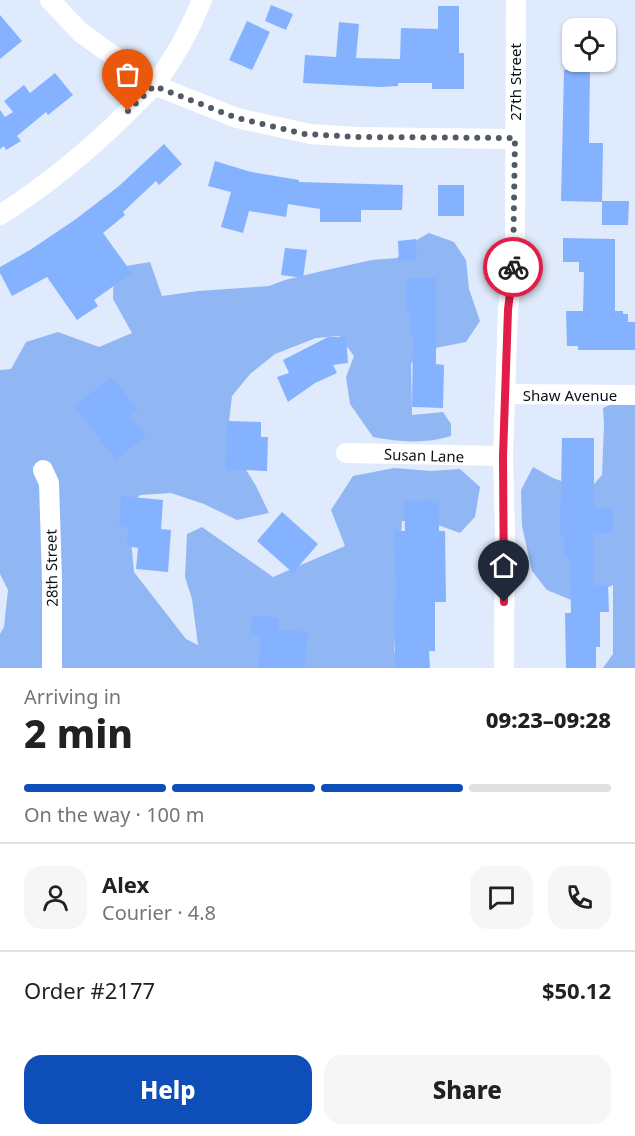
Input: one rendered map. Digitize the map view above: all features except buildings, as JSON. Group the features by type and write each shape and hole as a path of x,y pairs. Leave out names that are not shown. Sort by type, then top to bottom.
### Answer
{"street":[{"path":"50,0 80,32 154,86 237,118 305,134 357,137 515,138"},
{"path":"0,215 81,157 154,86 185,37 202,0"},
{"name":"27th Street","path":"504,668 503,456 508,310 515,241 516,0"},
{"name":"Shaw Avenue","path":"505,394 635,395"},
{"name":"Susan Lane","path":"346,453 503,456"},
{"name":"28th Street","path":"42,470 49,483 52,668"}],"shaded area":[{"path":"429,233 454,242 466,260 469,289 480,321 466,342 420,351 411,364 412,415 443,412 451,424 451,436 412,441 373,437 350,404 346,377 354,356 339,336 316,338 275,354 250,374 232,396 227,439 256,486 269,513 237,520 204,504 171,493 140,495 128,508 134,572 186,639 198,645 192,599 185,577 187,534 202,527 273,577 345,546 331,510 353,476 394,468 431,471 460,469 480,487 475,517 460,533 424,520 402,521 394,652 416,668 0,668 0,634 4,627 8,590 0,574 0,370 11,369 26,342 58,332 99,347 132,333 113,299 114,268 150,262 162,296 269,286 285,280 372,260 397,258 411,243"},
{"path":"625,398 635,399 635,668 603,668 613,654 613,585 576,602 547,590 532,571 522,526 521,490 533,467 553,478 588,491 602,475 603,408"}],"way so far":[{"path":"128,111 154,86 237,118 305,134 357,137 515,138 513,267"}],"route":[{"path":"504,602 503,456 508,310 513,267"}]}
